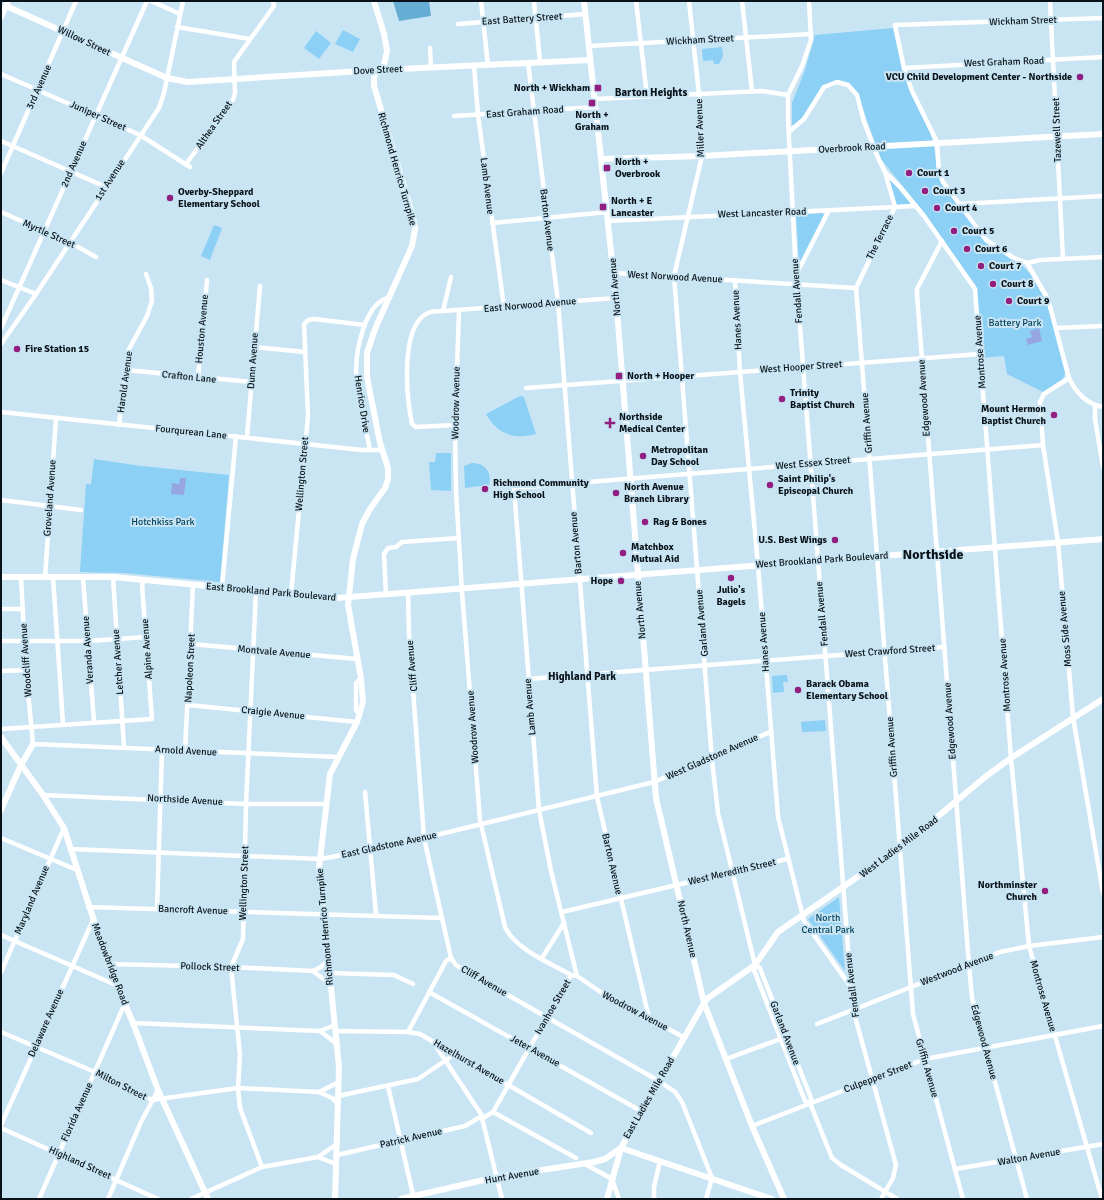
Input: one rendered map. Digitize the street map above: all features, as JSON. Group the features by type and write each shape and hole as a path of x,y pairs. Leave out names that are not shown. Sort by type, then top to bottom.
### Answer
{"street":[{"name":"3rd Avenue","path":"1,173 76,1"},
{"name":"2nd Avenue","path":"1,328 147,1"},
{"path":"151,1 180,14"},
{"name":"1st Avenue","path":"1,344 36,294 159,108 167,78 183,1"},
{"name":"Althea Street","path":"188,165 233,100 234,62 274,6 273,1"},
{"name":"Richmond Henrico Turnpike","path":"334,1199 339,1082 337,1044 320,874 320,859 329,777 358,719 363,697 348,607 354,559 362,524 388,482 388,471 382,450 369,387 366,363 371,340 411,251 415,230 413,217 375,90 374,76 385,62 386,44 374,1"},
{"path":"481,1 488,65"},
{"path":"534,1 540,62"},
{"name":"North Avenue","path":"584,1 614,273 656,798 704,1003 752,1126 784,1199"},
{"path":"636,1 647,96"},
{"name":"Miller Avenue","path":"674,276 702,156 699,94 689,1"},
{"path":"742,1 752,91"},
{"name":"Fendall Avenue","path":"809,1 811,40 802,66 788,95 796,284 851,987 854,1010 896,1164 893,1178 881,1199"},
{"name":"Tazewell Street","path":"1050,1 1063,259"},
{"name":"Willow Street","path":"5,4 63,32 167,78"},
{"path":"1,17 5,4"},
{"name":"East Battery Street","path":"458,24 586,14"},
{"name":"Wickham Street","path":"904,68 895,25 1103,18"},
{"path":"177,27 250,39"},
{"name":"Wickham Street","path":"589,46 811,34"},
{"path":"430,48 431,68"},
{"name":"West Graham Road","path":"904,68 1054,61 1103,57"},
{"name":"Dove Street","path":"167,78 188,82 379,70 590,60"},
{"name":"Barton Avenue","path":"528,63 558,302 596,797 649,1018"},
{"name":"Lamb Avenue","path":"474,66 478,115 504,307"},
{"path":"904,68 912,91 936,142 937,164 940,178 986,240 1012,257 1027,263 1040,260 1103,257"},
{"name":"Juniper Street","path":"1,74 96,114 140,135 188,165"},
{"name":"The Terrace","path":"790,131 804,119 824,87 833,82 842,82 848,85 857,95 874,147 885,172 895,207 856,288"},
{"path":"595,99 752,91 788,95"},
{"name":"East Graham Road","path":"454,116 596,107"},
{"name":"Overbrook Road","path":"601,159 702,156 1103,134"},
{"path":"1,141 106,187"},
{"name":"Montrose Avenue","path":"885,172 916,206 974,287 1011,758 1029,946 1102,1199"},
{"path":"959,204 1103,196"},
{"name":"West Lancaster Road","path":"608,221 916,206"},
{"path":"796,275 829,210"},
{"name":"Myrtle Street","path":"1,212 70,242 96,257"},
{"path":"492,223 547,219 608,212"},
{"name":"Edgewood Avenue","path":"942,241 917,292 969,965 972,998 1027,1199"},
{"path":"1027,263 1048,299 1069,378 1077,392 1095,405 1103,407"},
{"name":"West Norwood Avenue","path":"614,273 856,288"},
{"name":"Harold Avenue","path":"119,425 128,351 147,316 152,301 151,288 146,274"},
{"name":"Garland Avenue","path":"674,276 712,757 718,813 755,965 754,970 805,1101 810,1104"},
{"path":"443,311 451,277"},
{"path":"1,280 36,294"},
{"name":"Houston Avenue","path":"198,378 207,280"},
{"name":"Hanes Avenue","path":"735,280 740,372 766,660 776,805 787,859 802,917 851,987"},
{"name":"Dunn Avenue","path":"247,437 260,286"},
{"name":"Griffin Avenue","path":"856,288 914,1018 963,1199"},
{"name":"Henrico Drive","path":"370,450 356,370 365,325 370,312 382,300 389,298"},
{"name":"East Norwood Avenue","path":"455,424 414,426 412,424 408,402 407,362 410,341 416,327 424,315 432,312 443,311 616,298"},
{"name":"Woodrow Avenue","path":"458,310 455,424 458,538 481,824 507,932 513,940 522,947 571,975 577,976 599,991 685,1038"},
{"name":"Wellington Street","path":"290,594 308,416 304,327 308,320 365,325"},
{"path":"1056,328 1103,326"},
{"path":"254,347 305,352"},
{"name":"West Hooper Street","path":"526,388 980,354"},
{"name":"Crafton Lane","path":"126,370 252,382"},
{"name":"Moss Side Avenue","path":"1069,378 1044,394 1040,399 1043,445 1058,542 1073,717 1103,893"},
{"path":"1095,405 1095,419 1103,467"},
{"name":"Fourqurean Lane","path":"1,412 119,425 382,450"},
{"name":"Groveland Avenue","path":"45,578 56,418"},
{"path":"222,587 236,436"},
{"name":"West Essex Street","path":"514,488 1043,445"},
{"name":"Lamb Avenue","path":"514,488 539,810 551,871 577,976"},
{"path":"1,500 81,510"},
{"path":"386,594 384,554 388,548 396,547 402,542 458,538"},
{"name":"West Brookland Park Boulevard","path":"637,575 1103,539"},
{"name":"East Brookland Park Boulevard","path":"1,577 113,577 333,598 349,598 637,575"},
{"name":"Woodcliff Avenue","path":"21,577 26,670 33,744"},
{"name":"Letcher Avenue","path":"113,577 124,747"},
{"path":"53,578 63,724"},
{"name":"Veranda Avenue","path":"83,578 94,722"},
{"name":"Alpine Avenue","path":"122,721 152,719 142,585 144,580"},
{"name":"Napoleon Street","path":"185,751 193,585"},
{"name":"Wellington Street","path":"256,591 246,804 243,939 231,967 240,1055 238,1088 240,1108 262,1167"},
{"name":"Cliff Avenue","path":"408,593 409,635 424,838 452,958 456,965 462,969 659,1081 675,1092 682,1102 712,1178"},
{"path":"1,609 22,609"},
{"path":"1,641 88,641 146,637"},
{"name":"Montvale Avenue","path":"191,644 357,659"},
{"name":"West Crawford Street","path":"528,679 944,647"},
{"path":"1,671 26,670"},
{"name":"West Ladies Mile Road","path":"704,1003 755,965 778,932 802,917 900,848 956,801 1011,758 1103,699"},
{"name":"Craigie Avenue","path":"188,705 358,719"},
{"path":"1,729 122,721"},
{"name":"West Gladstone Avenue","path":"654,782 770,732"},
{"name":"Meadowbridge Road","path":"2,740 43,795 64,828 88,907 116,985 125,1003 158,1090 207,1196"},
{"path":"1,810 21,765 33,744"},
{"name":"Arnold Avenue","path":"33,744 338,757"},
{"path":"157,909 162,750"},
{"name":"East Gladstone Avenue","path":"70,849 320,859 424,838 654,782"},
{"path":"365,792 369,850 376,914"},
{"name":"Northside Avenue","path":"43,795 246,804 326,804"},
{"name":"Maryland Avenue","path":"1,972 64,828"},
{"path":"1,838 77,870"},
{"name":"West Meredith Street","path":"562,912 787,859"},
{"name":"Bancroft Avenue","path":"88,907 324,915 376,914 442,918"},
{"name":"Delaware Avenue","path":"1,1126 93,920"},
{"path":"542,958 564,923"},
{"path":"1,935 116,985"},
{"name":"Westwood Avenue","path":"817,1024 1000,952 1029,946 1103,937"},
{"path":"408,1032 446,961 452,958"},
{"path":"328,960 321,967 313,971 330,984"},
{"name":"Pollock Street","path":"108,964 313,971"},
{"name":"Garland Avenue","path":"755,965 760,968 811,1098 810,1104 832,1158 897,1199"},
{"path":"329,973 394,975 413,984"},
{"name":"Ivanhoe Street","path":"482,1117 493,1112 571,975"},
{"name":"Jeter Avenue","path":"429,992 641,1111"},
{"name":"Florida Avenue","path":"39,1199 125,1003"},
{"name":"East Ladies Mile Road","path":"607,1199 620,1148 704,1003"},
{"name":"Hazelhurst Avenue","path":"133,1023 320,1032 335,1028 420,1034 591,1133"},
{"name":"Culpepper Street","path":"752,1126 925,1059 1103,1026"},
{"name":"Milton Street","path":"1,1032 95,1072 152,1100 238,1088 319,1092 332,1098 338,1104"},
{"path":"320,1032 337,1044"},
{"path":"726,1059 787,1036"},
{"path":"432,1040 482,1117 502,1199"},
{"path":"338,1096 418,1079 455,1054"},
{"name":"Milton Street","path":"319,1092 339,1082"},
{"path":"388,1086 414,1198"},
{"path":"108,1199 152,1100 158,1090"},
{"path":"493,1112 576,1158"},
{"name":"Patrick Avenue","path":"337,1155 465,1126 482,1117"},
{"name":"Highland Street","path":"1,1126 158,1199"},
{"path":"191,1199 207,1196 262,1167 318,1157 337,1144"},
{"name":"Walton Avenue","path":"955,1169 1103,1144"},
{"path":"620,1148 772,1199"},
{"name":"Hunt Avenue","path":"401,1199 414,1198 497,1177 585,1164 605,1159 620,1148"},
{"path":"318,1157 336,1164"},
{"path":"654,1199 654,1187 660,1161"},
{"path":"585,1164 612,1179 619,1199"},
{"path":"706,1199 712,1178"}],"green space":[{"name":"Battery Park","path":"893,28 905,77 913,99 932,138 935,149 937,172 941,183 983,238 990,245 1023,266 1031,275 1047,303 1065,373 1063,379 1043,392 1007,374 1004,356 982,358 976,286 925,214 881,159 858,95 839,81 832,82 821,89 803,118 793,126 792,124 792,103 805,70 815,35"},
{"path":"343,30 360,39 353,52 335,44"},
{"path":"316,31 331,43 319,59 304,48"},
{"path":"722,47 723,56 719,64 714,64 713,60 703,61 702,49"},
{"path":"889,181 892,181 910,202 909,204 897,205"},
{"path":"822,213 824,215 801,261 799,261 796,215"},
{"path":"214,225 222,228 210,260 201,256"},
{"path":"520,396 524,397 536,434 528,436 513,436 507,434 495,426 486,414"},
{"path":"436,453 451,453 451,491 431,490 429,462 435,462"},
{"name":"Hotchkiss Park","path":"94,459 141,466 229,475 220,582 124,573 80,572 86,484 91,484"},
{"path":"477,463 486,469 490,480 489,485 465,488 464,466"},
{"path":"787,675 788,682 783,682 784,692 773,693 772,676"},
{"path":"825,720 826,731 802,732 801,722"},
{"name":"North Central Park","path":"839,897 845,971 808,919"}],"shaded area":[{"path":"393,1 429,1 431,16 399,21"},
{"path":"1039,328 1042,341 1028,345 1026,339 1032,337 1030,331"},
{"path":"180,478 186,478 184,495 171,494 172,483 179,484"}],"place":[{"name":"VCU Child Development Center - Northside","path":"1080,77"},
{"name":"North + Wickham","path":"598,88"},
{"name":"North + Graham","path":"592,103"},
{"name":"North + Overbrook","path":"607,168"},
{"name":"Court 1","path":"909,173"},
{"name":"Court 3","path":"925,191"},
{"name":"Overby-Sheppard Elementary School","path":"170,198"},
{"name":"North + E Lancaster","path":"603,207"},
{"name":"Court 4","path":"937,208"},
{"name":"Court 5","path":"954,231"},
{"name":"Court 6","path":"967,249"},
{"name":"Court 7","path":"981,266"},
{"name":"Court 8","path":"993,284"},
{"name":"Court 9","path":"1009,301"},
{"name":"Fire Station 15","path":"17,349"},
{"name":"North + Hooper","path":"619,376"},
{"name":"Trinity Baptist Church","path":"782,399"},
{"name":"Mount Hermon Baptist Church","path":"1054,415"},
{"name":"Northside Medical Center","path":"610,423"},
{"name":"Metropolitan Day School","path":"643,456"},
{"name":"Saint Philip's Episcopal Church","path":"770,485"},
{"name":"Richmond Community High School","path":"485,489"},
{"name":"North Avenue Branch Library","path":"616,493"},
{"name":"Rag & Bones","path":"645,522"},
{"name":"U.S. Best Wings","path":"835,540"},
{"name":"Matchbox Mutual Aid","path":"623,553"},
{"name":"Julio's Bagels","path":"731,578"},
{"name":"Hope","path":"621,581"},
{"name":"Barack Obama Elementary School","path":"798,690"},
{"name":"Northminster Church","path":"1045,891"}],"district":[{"name":"Barton Heights","path":"651,92"},
{"name":"Northside","path":"933,554"},
{"name":"Highland Park","path":"582,676"}]}
